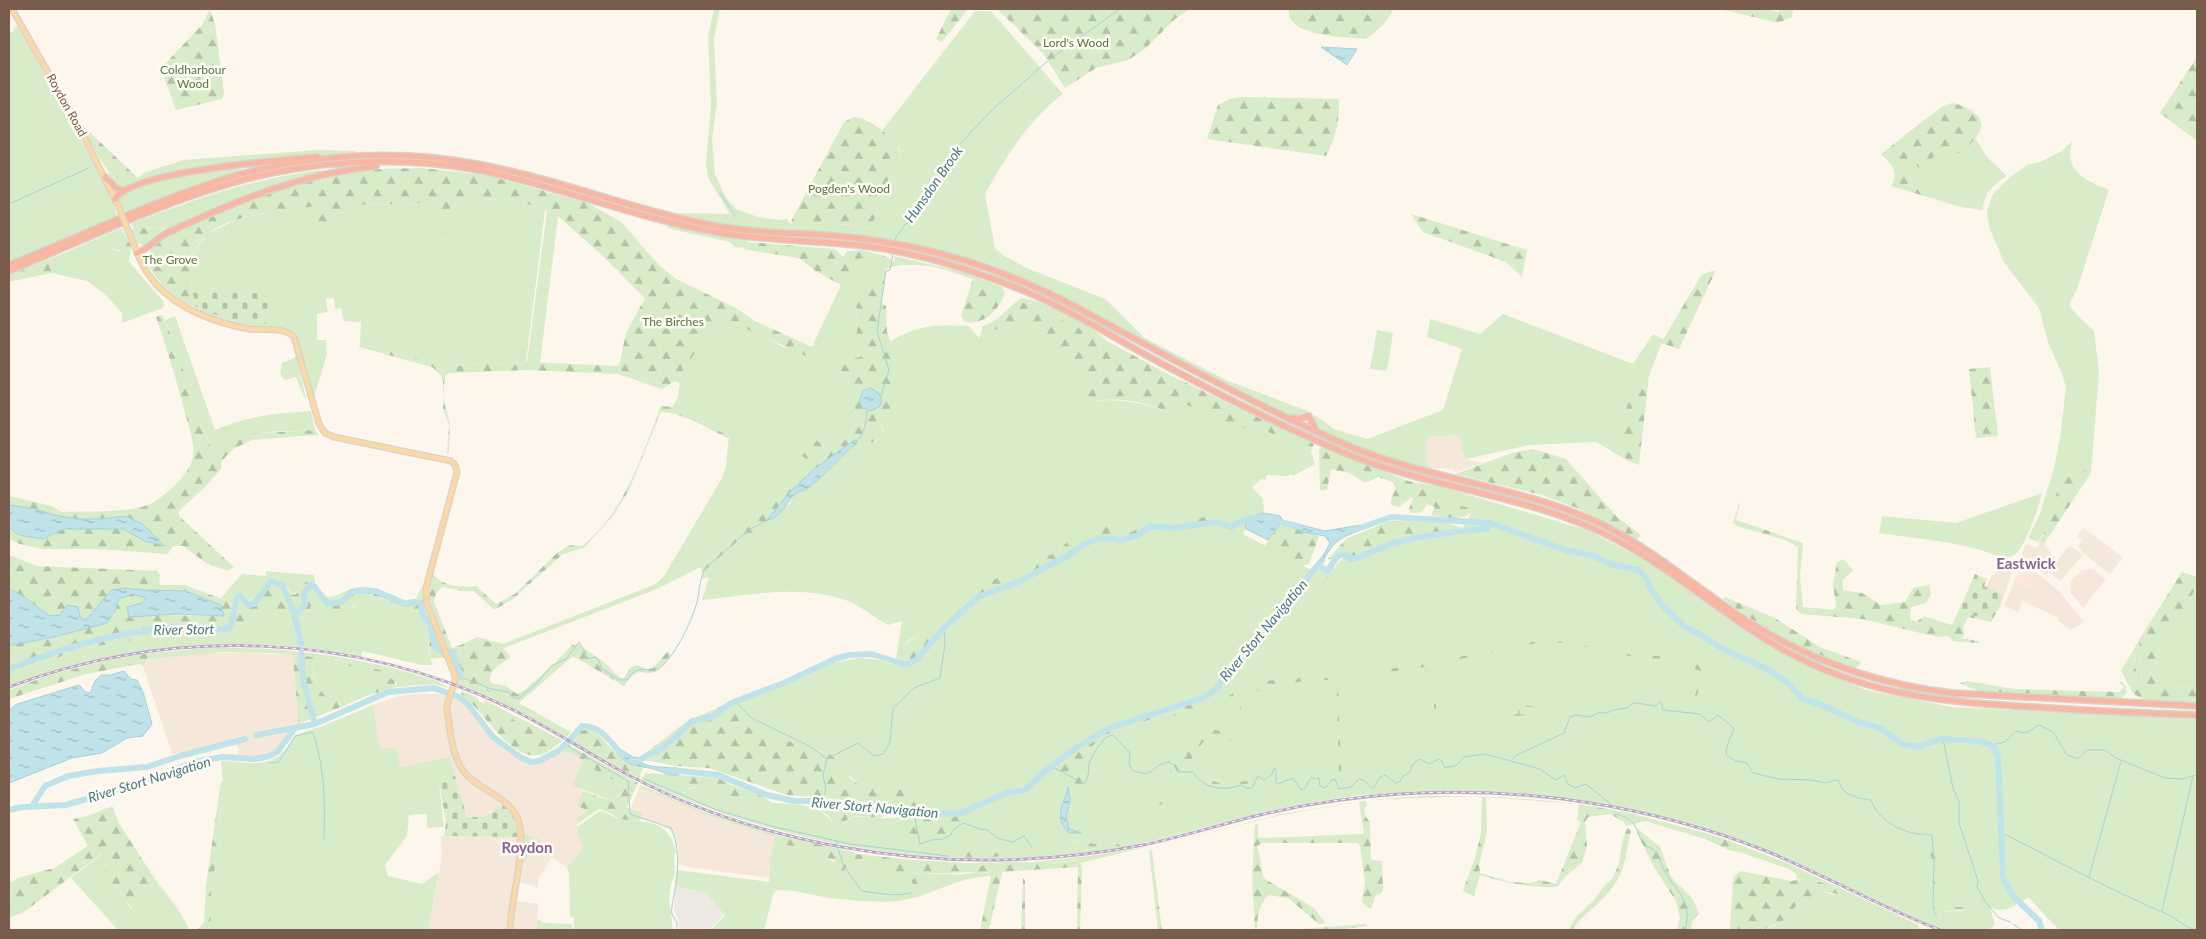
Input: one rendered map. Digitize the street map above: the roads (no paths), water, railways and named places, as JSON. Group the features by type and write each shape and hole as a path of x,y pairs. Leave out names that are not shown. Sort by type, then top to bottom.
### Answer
{"highway":[{"path":"116,201 124,191 152,180 206,168 343,155 376,154 518,178 635,213 703,230 754,237 884,249 965,268 1033,295 1182,375 1319,442 1368,462 1439,484 1540,509 1591,528 1651,560 1732,618 1771,643 1810,663 1859,682 1908,696 1951,702 2197,716"},
{"path":"9,265 172,198 240,175 285,165 329,159 458,160 512,171 672,216 728,228 898,244 973,262 1047,292 1186,367 1287,418 1378,457 1405,466 1526,496 1595,522 1637,544 1774,638 1819,660 1863,675 1920,690 2197,706"},
{"path":"137,253 164,234 283,184 341,170 407,160"},
{"path":"9,271 172,204 239,181 287,170 338,164 407,160"},
{"path":"105,177 116,188 124,191"},
{"path":"1287,418 1298,420 1309,416 1317,432"}],"main road":[{"name":"Roydon Road","path":"12,9 82,132 116,201 137,253 147,273 158,286 187,308 238,326 289,332 294,337 318,424 325,433 451,461 455,465 457,472 426,588 427,604 455,676 448,696 448,713 455,753 461,768 473,781 509,807 516,816 519,825 518,869 511,904 510,930"}],"water":[{"path":"1321,47 1357,49 1347,65"},
{"path":"870,388 879,393 882,401 879,407 870,411 862,407 859,401 863,391"},
{"path":"854,440 857,441 856,444 821,477 808,488 794,495 779,514 767,520 790,492 813,470"},
{"path":"9,505 36,509 54,515 77,519 102,519 125,516 143,524 165,546 145,541 123,529 63,529 43,539 19,535 9,528"},
{"path":"1264,513 1280,516 1283,521 1268,540 1246,529 1245,525 1250,517"},
{"path":"1290,522 1325,531 1360,525 1361,530 1339,540 1324,559 1322,558 1330,543 1325,536 1302,532 1289,526"},
{"path":"125,588 186,591 221,605 224,616 177,614 129,617 127,607 142,603 146,598 133,594 119,599 115,611 107,623 9,646 9,589 22,595 49,616 60,615 67,605 78,607 80,617 86,620 111,590"},
{"path":"124,671 131,679 137,680 143,692 152,724 143,736 127,738 102,753 72,758 9,783 9,710 17,704 79,685 86,692 90,693 95,681 101,675 110,675"},
{"path":"620,749 633,757 640,758 642,763 646,765 677,768 679,775 669,775 650,768 630,764 616,752"},
{"path":"1068,787 1070,801 1066,817 1069,829 1081,833 1069,833 1061,821 1061,811"}],"waterway":[{"name":"Hunsdon Brook","path":"895,242 896,237 942,176 954,150 992,110 1050,59 1120,9"},
{"path":"9,204 89,168"},
{"path":"720,193 736,217"},
{"name":"Hunsdon Brook","path":"881,396 889,370 877,331 886,271 890,270 893,253"},
{"path":"857,441 866,423 867,411"},
{"name":"River Stort Navigation","path":"1354,530 1391,517 1490,523 1565,550 1594,556 1610,564 1638,570 1645,576 1661,604 1685,627 1721,648 1767,669 1789,684 1803,699 1820,704 1858,722 1880,728 1902,744 1916,747 1941,739 1979,741 1992,745 1998,756 2003,878 2014,897 2039,921 2042,930"},
{"path":"635,763 649,754 658,751 692,721 712,717 731,703 784,683 835,659 849,655 871,654 907,665 916,660 946,626 978,597 1023,580 1068,556 1084,544 1101,538 1122,540 1139,535 1149,526 1173,528 1217,522 1231,527 1244,520 1256,518"},
{"name":"Hunsdon Brook","path":"461,677 491,689 509,692 512,697 518,699 538,682 551,666 566,659 579,642 587,659 595,657 599,660 601,668 619,680 627,680 636,671 644,669 657,670 676,649 687,629 695,610 701,580 706,568 749,530 767,520"},
{"path":"1275,521 1297,526"},
{"path":"1318,565 1327,571 1338,556 1344,554 1351,559 1406,540 1487,529 1490,523"},
{"name":"River Stort Navigation","path":"671,770 718,775 767,795 794,801 823,801 884,811 959,814 1006,793 1025,790 1044,772 1076,748 1109,728 1203,698 1216,689 1322,560"},
{"name":"River Stort","path":"9,669 63,650 119,635 176,627 229,628 239,596 249,605 254,604 271,581 282,585 294,612 298,612 305,605 304,593 310,585 314,586 328,604 342,602 352,592 357,591 376,591 404,604 421,603 422,614 429,623 435,647 443,652 453,652 461,677"},
{"path":"294,612 301,644"},
{"path":"827,759 858,743 874,756 883,754 890,742 893,708 914,688 940,678 945,644 944,628"},
{"path":"301,653 303,679 315,724"},
{"name":"River Stort Navigation","path":"256,735 315,724 388,692 434,688 459,697 467,703 493,737 520,757 531,762 539,761 558,751 582,726 595,728 623,756"},
{"path":"735,701 750,717 809,746 827,759 823,775 826,789 823,798"},
{"path":"1512,760 1515,756 1564,733 1570,717 1576,715 1589,717 1600,712 1607,713 1627,708 1637,703 1655,706 1661,701 1663,710 1700,714 1709,722 1718,715 1734,728 1727,746 1726,755 1736,761 1747,763 1753,773 1779,779 1811,780 1826,783 1835,780 1839,781 1843,790 1847,793 1871,800 1882,817 1893,825 1913,833 1932,836 1934,858 1933,909 1936,915"},
{"name":"River Stort","path":"1992,745 2005,742 2016,731 2026,733 2039,725 2053,732 2067,755 2078,759 2087,750 2105,750 2116,758 2165,778 2181,779 2197,775"},
{"name":"River Stort Navigation","path":"9,810 22,807 66,805 151,780 193,762 223,757 255,759 270,756 278,751 295,728"},
{"path":"269,763 279,762 295,736 313,732 320,760 323,785 324,839"},
{"path":"1044,772 1055,768 1084,784 1088,777 1090,761 1094,754 1106,737 1113,735 1130,753 1129,764 1133,771 1147,774 1161,764 1168,762 1173,764 1178,772 1193,772 1202,782 1220,788 1240,785 1252,788 1258,776 1264,780 1272,774 1274,768 1276,769 1276,782 1278,784 1293,778 1301,790 1305,788 1311,778 1319,778 1320,786 1325,788 1335,779 1339,789 1351,787 1359,779 1364,780 1370,787 1374,788 1379,778 1385,775 1396,783 1401,781 1402,777 1409,773 1413,764 1420,759 1429,764 1439,759 1445,768 1457,765 1464,757 1485,754 1540,769 1556,780 1564,775 1568,784 1575,788 1586,784 1612,805"},
{"path":"32,806 45,786 68,776 98,771 147,767 180,756 245,739"},
{"path":"1943,739 1953,788 1959,802 1959,823 1978,881 1977,887 1986,903 1999,918 2010,922"},
{"path":"565,745 628,781 630,814 671,828 675,838 678,859 671,912 677,923 677,930"},
{"path":"2089,877 2121,761"},
{"path":"2162,911 2193,776"},
{"path":"645,779 717,810 775,827 850,844 948,856"},
{"path":"1613,811 1630,820 1635,826 1643,844 1657,853 1664,870 1685,904 1687,911 1685,930"},
{"path":"914,813 920,844 931,840 943,839 951,835 953,830 963,823 983,830 986,829 997,838 1013,842 1024,836 1032,847"},
{"path":"2000,832 2197,930"},
{"path":"836,842 844,867 862,891 892,895 911,893"},
{"path":"2013,924 2022,930"}],"railway":[{"path":"9,687 71,667 134,654 197,647 261,646 325,652 388,664 449,683 509,708 616,769 708,811 761,828 815,842 879,853 917,857 992,860 1030,859 1106,851 1158,842 1277,811 1365,797 1446,792 1539,796 1586,802 1632,811 1722,835 1788,860 1940,930"}],"district":[{"name":"Eastwick","path":"2026,563"},
{"name":"Roydon","path":"527,847"}],"park label":[{"name":"Lord's Wood","path":"1076,42"},
{"name":"Coldharbour Wood","path":"193,76"},
{"name":"Pogden's Wood","path":"849,188"},
{"name":"The Grove","path":"170,259"},
{"name":"The Birches","path":"673,321"}]}
